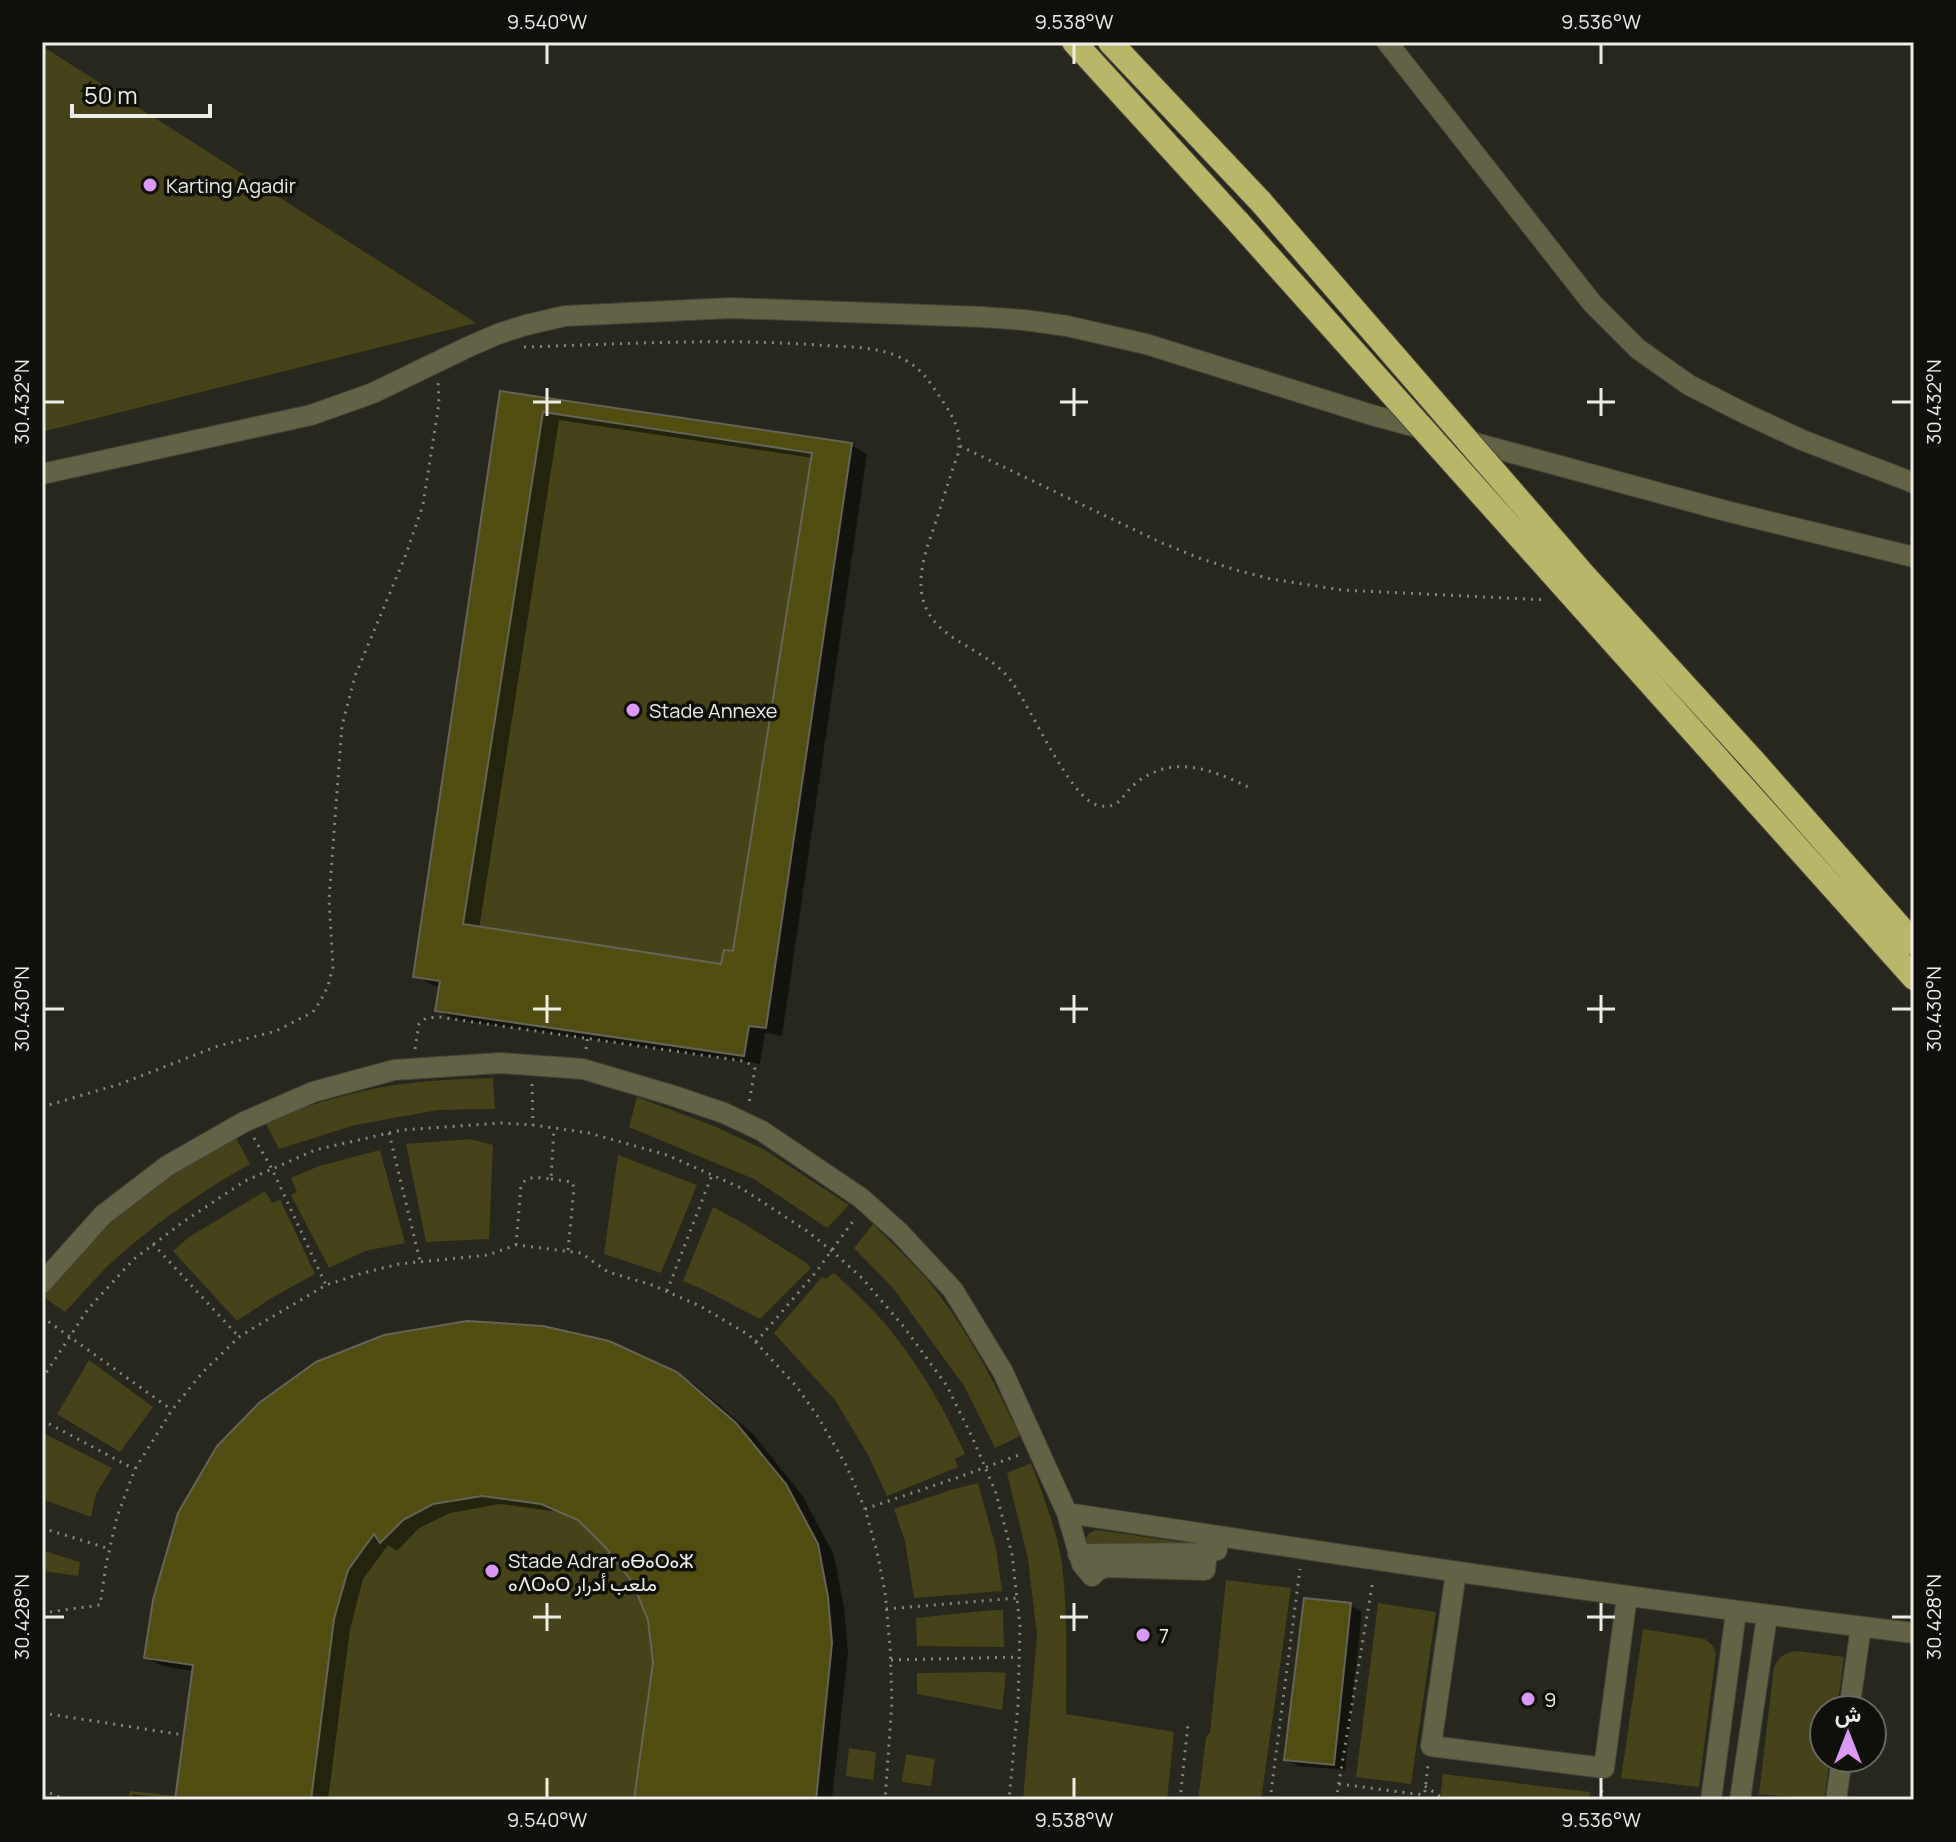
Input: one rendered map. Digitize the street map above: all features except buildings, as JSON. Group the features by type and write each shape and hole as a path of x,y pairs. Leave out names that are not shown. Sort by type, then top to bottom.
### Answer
{"highway":[{"path":"1074,42 1914,978"},
{"path":"1110,42 1261,202 1584,575 1914,943"}],"street":[{"path":"1387,42 1592,303 1638,349 1689,385 1744,413 1802,440 1914,483"},
{"path":"42,474 311,415 373,393 498,334 565,316 731,308 1024,320 1067,326 1146,344 1372,415 1726,511 1914,557"},
{"path":"42,1283 103,1215 167,1166 244,1122 313,1092 394,1070 500,1063 583,1069 724,1113 762,1131 867,1204 900,1233 953,1290 1003,1372 1067,1513 1082,1564 1092,1576 1105,1567 1207,1552 1248,1542 1736,1612 1914,1633"},
{"path":"1067,1513 1207,1552"},
{"path":"1078,1554 1207,1552"},
{"path":"1456,1572 1431,1746 1604,1768 1627,1596"},
{"path":"1711,1800 1736,1612"},
{"path":"1740,1800 1767,1616"},
{"path":"1851,1694 1861,1627"},
{"path":"1836,1800 1840,1774"}],"path":[{"path":"517,348 739,341 862,348 894,355 920,369 953,417 959,431 960,446 923,565 921,585 930,618 945,633 982,654 1004,672 1073,784 1088,801 1102,806 1119,803 1137,782 1172,767 1216,773 1250,788"},
{"path":"42,1107 120,1084 218,1046 276,1031 313,1012 321,1000 333,967 329,899 342,726 355,676 405,557 423,505 439,403 438,362"},
{"path":"960,446 1162,543 1236,570 1342,590 1557,601"},
{"path":"411,1069 419,1024 426,1018 439,1017 588,1036 743,1061 752,1065 755,1072 746,1124"},
{"path":"532,1065 533,1125"},
{"path":"244,1122 272,1169 326,1285"},
{"path":"42,1379 88,1309 134,1259 245,1181 315,1150 402,1130 501,1123 589,1133 667,1155 741,1188 832,1251 870,1287 947,1386 996,1493 1012,1554 1020,1626 1018,1705 1009,1800"},
{"path":"551,1179 554,1128"},
{"path":"389,1133 420,1261"},
{"path":"666,1292 712,1175"},
{"path":"516,1245 524,1180 551,1179 572,1182 574,1188 568,1251"},
{"path":"756,1342 867,1204"},
{"path":"153,1244 239,1337"},
{"path":"42,1613 100,1605 117,1517 135,1469 172,1410 202,1373 239,1337 326,1285 363,1273 420,1261 488,1255 516,1245 568,1251 586,1255 608,1272 652,1285 700,1306 749,1335 797,1387 846,1465 865,1509 877,1552 886,1609 892,1702 885,1800"},
{"path":"42,1317 172,1410"},
{"path":"42,1420 135,1469"},
{"path":"865,1509 1037,1448"},
{"path":"42,1528 110,1549"},
{"path":"1270,1800 1301,1549"},
{"path":"1336,1800 1374,1560"},
{"path":"886,1609 1017,1598"},
{"path":"891,1660 1019,1657"},
{"path":"42,1713 184,1735"},
{"path":"1180,1800 1188,1724"},
{"path":"1339,1784 1424,1798 1431,1746"},
{"path":"1425,1786 1445,1800"},
{"path":"42,1792 64,1800"}],"shaded area":[{"name":"Karting Agadir","path":"42,46 476,323 42,432"},
{"name":"Stade Annexe","path":"500,391 852,443 766,1028 749,1026 744,1056 435,1011 440,981 413,977"},
{"path":"493,1078 495,1109 438,1110 355,1125 279,1149 264,1120 377,1088"},
{"path":"637,1097 714,1126 765,1150 849,1205 827,1228 754,1179 629,1127"},
{"path":"235,1136 250,1164 183,1206 136,1241 65,1312 42,1296 61,1271 108,1225 169,1178"},
{"path":"470,1139 493,1145 489,1239 426,1242 406,1144"},
{"path":"380,1150 405,1243 365,1251 329,1268 291,1195 297,1192 291,1178 319,1166"},
{"path":"618,1155 697,1185 661,1273 604,1254"},
{"path":"265,1191 272,1203 280,1199 315,1274 237,1321 173,1251 189,1237"},
{"path":"713,1207 811,1268 760,1319 683,1281"},
{"path":"873,1224 925,1277 953,1314 989,1374 1020,1436 995,1448 964,1386 893,1288 854,1248"},
{"path":"834,1273 884,1323 923,1375 965,1454 955,1459 958,1467 887,1496 868,1455 835,1400 774,1333 822,1277 826,1279"},
{"name":"Stade Adrar ⴰⴱⴰⵔⴰⵣ ⴰⴷⵔⴰⵔ ملعب أدرار","path":"467,1321 543,1326 677,1372 736,1423 786,1484 818,1544 828,1597 832,1643 816,1800 129,1800 130,1791 176,1796 193,1665 144,1658 147,1641 259,1403 316,1362 384,1335"},
{"path":"89,1360 153,1407 120,1452 57,1414"},
{"path":"45,1434 112,1468 96,1494 91,1517 42,1499 42,1441"},
{"path":"1031,1463 1053,1526 1062,1564 1066,1621 1066,1714 1174,1732 1167,1800 1023,1800 1037,1635 1028,1559 1007,1473"},
{"path":"978,1483 996,1548 1002,1591 914,1598 905,1541 894,1509"},
{"path":"1097,1530 1201,1545 1089,1547 1085,1542 1087,1537"},
{"path":"42,1550 80,1562 78,1576 42,1571"},
{"path":"1226,1580 1291,1588 1261,1800 1198,1800 1206,1737 1210,1733"},
{"path":"1378,1603 1436,1612 1411,1784 1356,1777"},
{"path":"1003,1610 1004,1647 917,1646 916,1618"},
{"path":"1643,1629 1705,1639 1716,1653 1699,1787 1621,1778"},
{"path":"1797,1651 1844,1657 1839,1694 1808,1694 1808,1774 1828,1774 1824,1800 1759,1794 1774,1667 1783,1655"},
{"path":"917,1673 1006,1673 1002,1710 917,1694"},
{"path":"849,1748 876,1752 873,1780 846,1776"},
{"path":"906,1754 935,1759 931,1786 902,1782"},
{"path":"1443,1774 1590,1792 1589,1800 1440,1800"}],"place":[{"name":"Karting Agadir","path":"150,185"},
{"name":"Stade Annexe","path":"633,710"},
{"name":"Stade Adrar ⴰⴱⴰⵔⴰⵣ ⴰⴷⵔⴰⵔ ملعب أدرار","path":"492,1571"},
{"name":"7","path":"1143,1635"},
{"name":"9","path":"1528,1699"}]}
